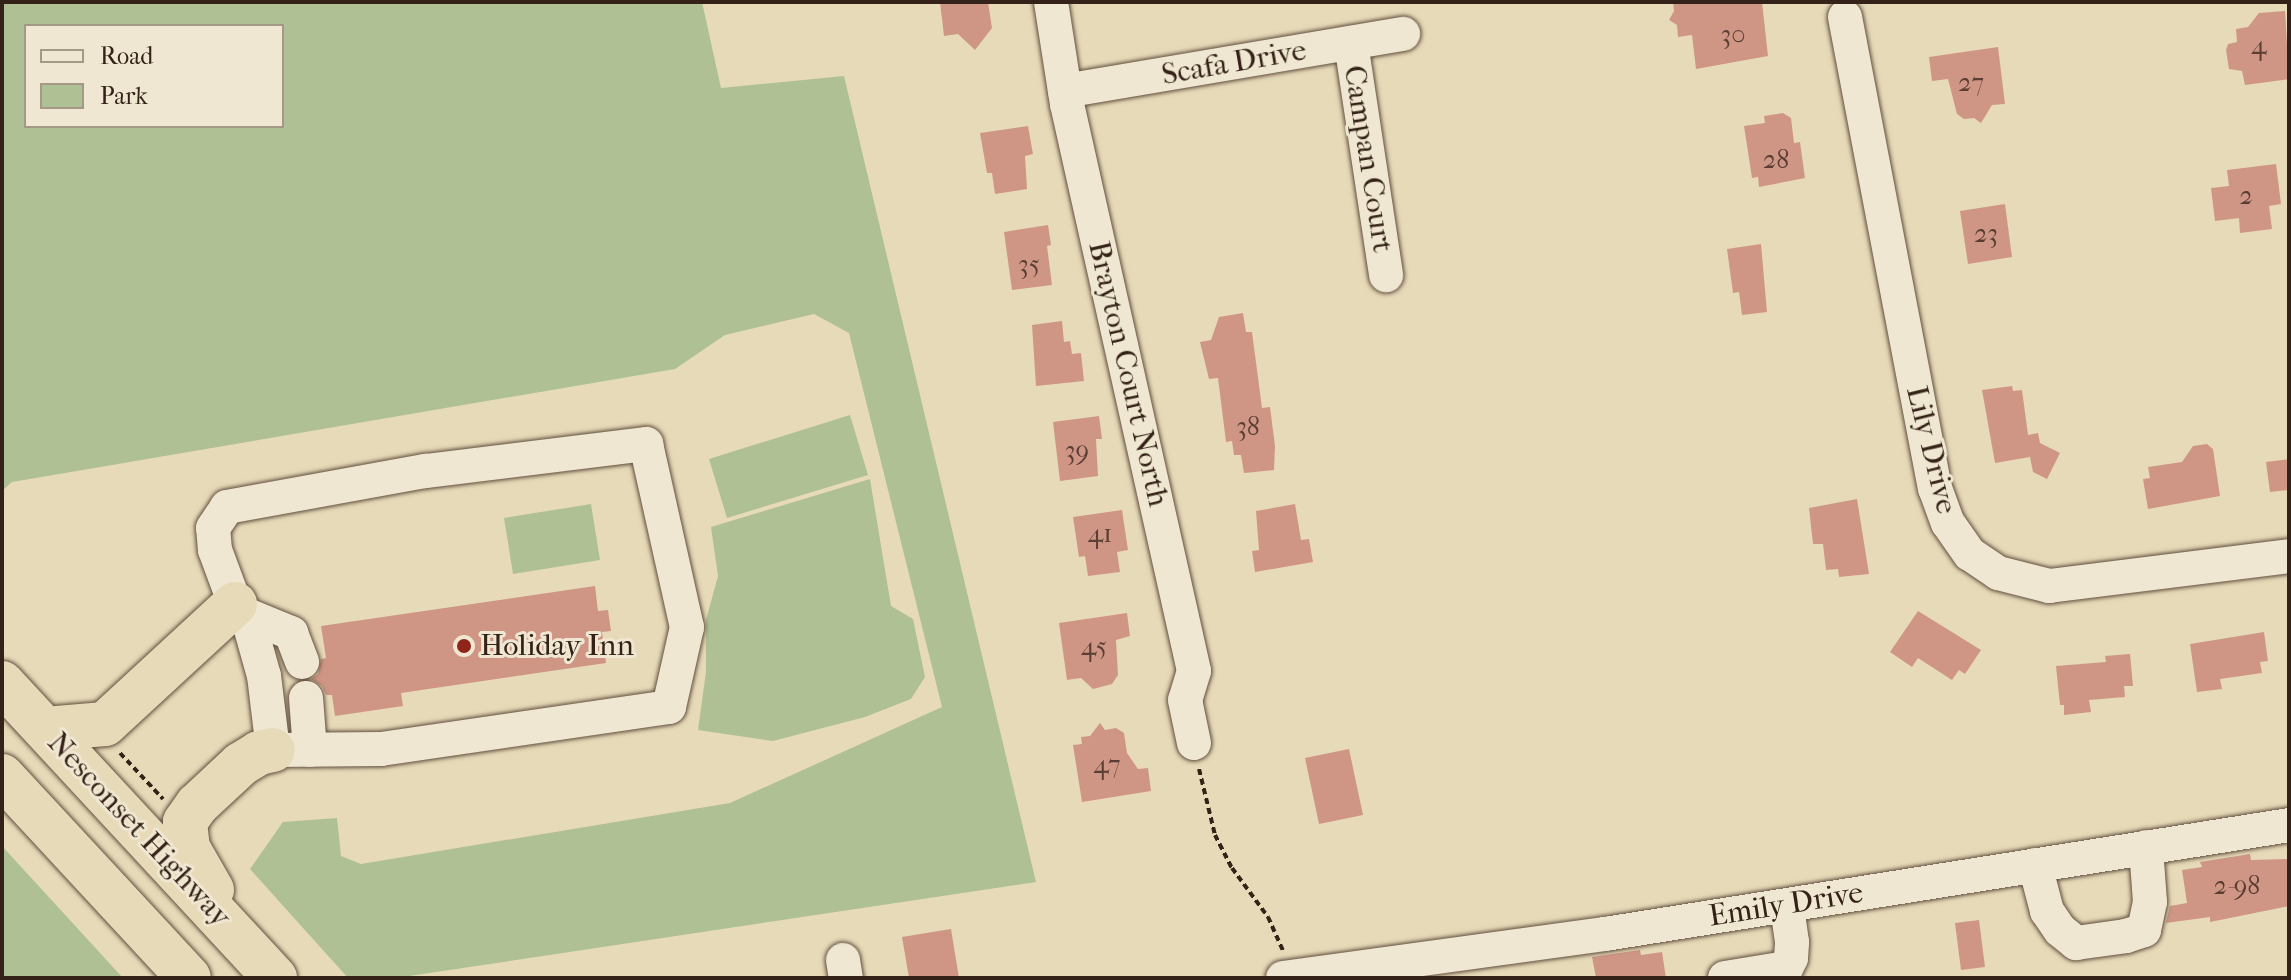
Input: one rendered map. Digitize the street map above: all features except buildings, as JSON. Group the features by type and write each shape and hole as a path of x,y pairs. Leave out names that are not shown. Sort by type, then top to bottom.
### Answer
{"highway":[{"path":"45,729 105,724 241,609"},
{"name":"Nesconset Highway","path":"2,683 275,978"},
{"path":"243,944 188,848 185,822 197,805 241,764 259,753 292,750"},
{"path":"2,776 189,978"}],"street":[{"name":"Brayton Court North","path":"1051,2 1065,91 1194,671 1185,700 1194,743"},
{"name":"Lily Drive","path":"1845,17 1935,488 1948,523 1970,554 1998,573 2049,586 2289,556"},
{"name":"Scafa Drive","path":"1065,91 1403,34"},
{"name":"Campan Court","path":"1351,43 1386,275"},
{"path":"646,444 687,627 669,707 381,749 292,750 241,609 215,550 213,528 227,507 426,471 646,444"},
{"path":"241,609 291,633 302,662"},
{"path":"292,750 306,698"},
{"name":"Emily Drive","path":"1283,978 1442,967 1787,905 2289,825"},
{"path":"2035,865 2047,911 2060,930 2076,943 2126,936 2144,930 2150,902 2146,847"},
{"path":"1725,978 1786,968 1791,958 1792,942 1787,905"}],"path":[{"path":"1194,743 1215,835 1240,881 1268,917 1290,977"},
{"path":"119,751 164,800"}],"green space":[{"path":"2,2 702,2 721,88 844,76 1036,882 396,978 348,978 250,869 283,822 337,818 341,856 361,864 730,803 942,707 849,333 814,314 725,335 675,369 12,482 2,491"},
{"path":"850,415 868,475 727,518 709,459"},
{"path":"870,479 891,606 913,619 925,677 911,699 865,717 773,741 698,730 706,672 706,620 718,576 711,527"},
{"path":"591,504 600,560 513,574 504,518"},
{"path":"2,846 123,978 2,978"}],"place":[{"name":"Holiday Inn","path":"464,646"}]}
